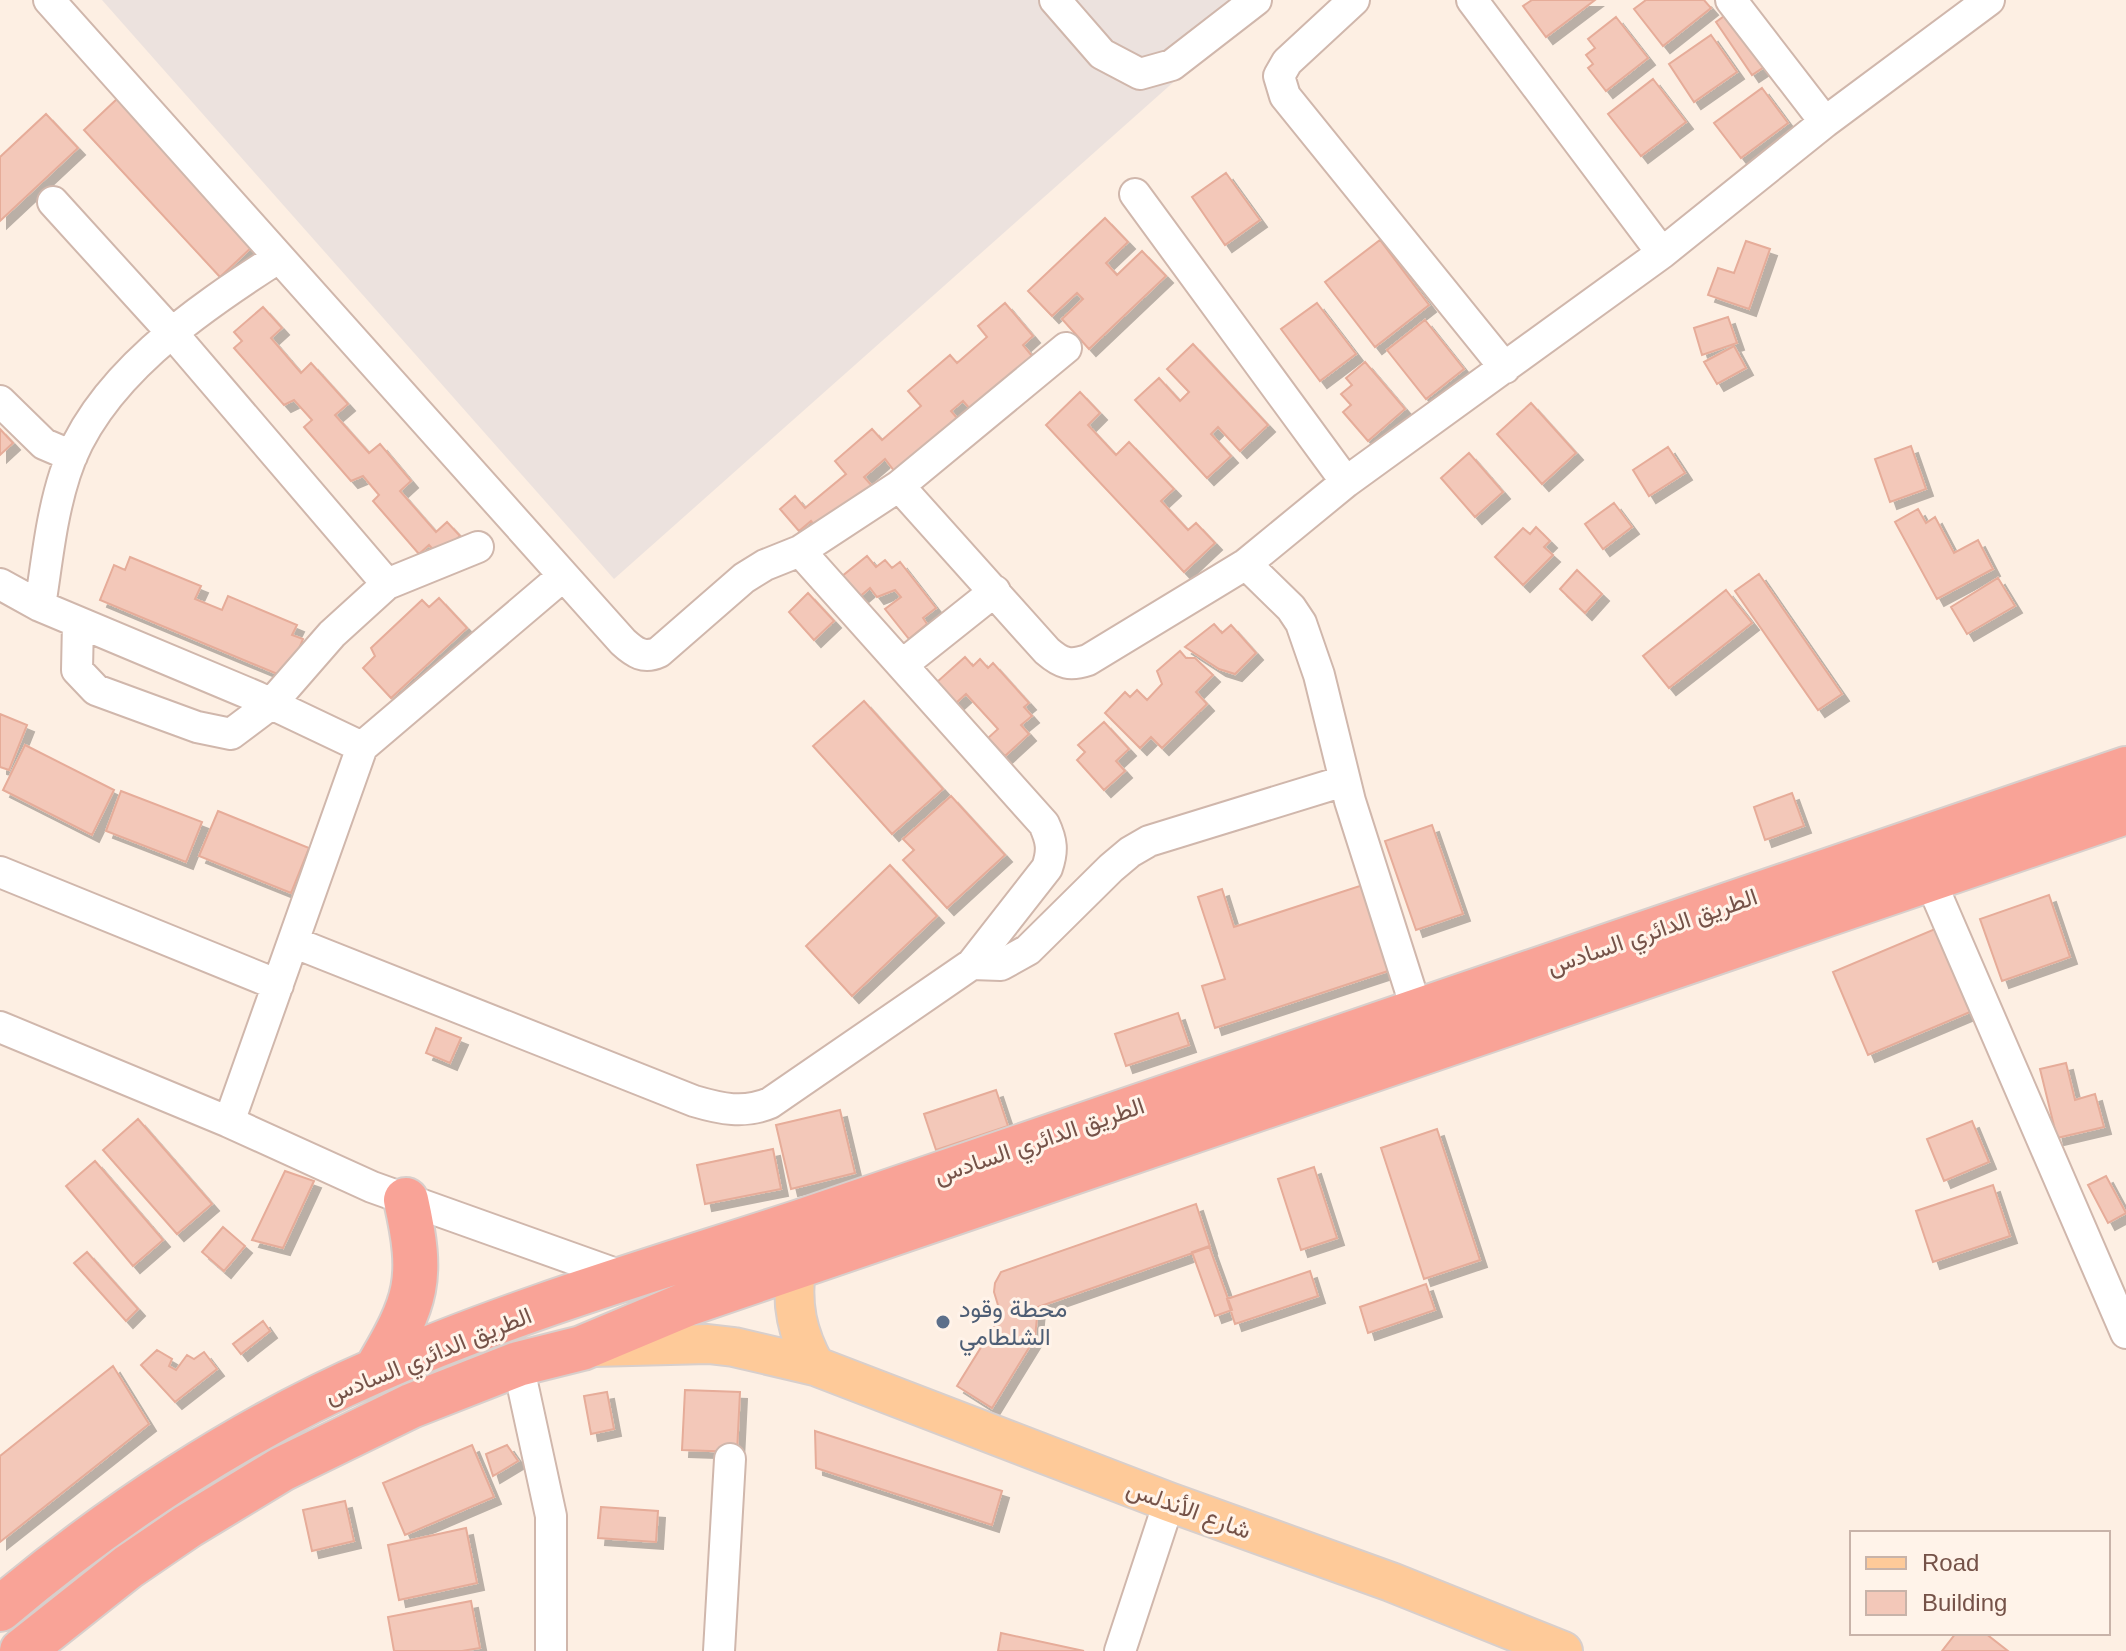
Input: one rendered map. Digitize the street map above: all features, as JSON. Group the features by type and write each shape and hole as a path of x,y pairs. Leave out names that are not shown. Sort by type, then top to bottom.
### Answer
{"highway":[{"name":"الطريق الدائري السادس","path":"22,1651 64,1615 188,1526 282,1469 411,1406 518,1364 582,1348 687,1304 1930,880 1989,838 2126,769"},
{"name":"الطريق الدائري السادس","path":"0,1609 54,1563 189,1471 281,1418 376,1370 493,1324 1417,1011 1989,838 2126,812"},
{"path":"376,1370 404,1323 414,1293 417,1259 406,1200"}],"main road":[{"path":"796,1268 793,1288 795,1322 815,1366"},
{"name":"شارع الأندلس","path":"582,1348 708,1344 815,1366 1169,1502 1391,1582 1563,1651"}],"street":[{"path":"49,0 633,652 650,656 659,652 744,578 765,565 800,551 899,486 1066,348"},
{"path":"1055,0 1102,54 1140,74 1172,65 1256,0"},
{"path":"1354,0 1287,62 1279,76 1285,96 1505,368"},
{"path":"1472,0 1662,253"},
{"path":"1731,0 1825,122"},
{"path":"899,486 1047,651 1060,662 1072,665 1088,660 1246,564 1346,482 1662,253 1825,122 1989,0"},
{"path":"1135,194 1346,482"},
{"path":"53,202 173,334 387,584"},
{"path":"40,606 52,522 72,456 100,405 132,370 173,334 229,289 278,258"},
{"path":"0,401 44,444 72,456"},
{"path":"78,622 77,670 96,690 197,727 231,734 271,704 332,634 387,584 478,547"},
{"path":"293,942 694,1101 736,1110 754,1110 770,1103 972,964 1047,868 1052,853 1051,837 1044,824 800,551"},
{"path":"1246,564 1291,608 1301,623 1319,675 1344,781 1417,1011"},
{"path":"229,1122 362,747 563,576"},
{"path":"0,584 40,606 271,704 362,747"},
{"path":"902,665 995,591"},
{"path":"972,964 1001,965 1021,955 1130,852 1149,841 1344,781"},
{"path":"0,872 278,985"},
{"path":"1930,880 2126,1333"},
{"path":"0,1027 406,1200 627,1278"},
{"path":"518,1364 551,1516 551,1651"},
{"path":"719,1651 730,1459"},
{"path":"1120,1651 1169,1502"}],"shaded area":[{"path":"102,0 1266,0 614,579"}],"building":[{"path":"1532,0 1595,0 1546,37 1523,6"},
{"path":"1646,0 1704,0 1711,8 1663,46 1634,9"},
{"path":"1731,11 1767,65 1752,75 1716,22"},
{"path":"1616,17 1648,58 1606,91 1588,68 1593,64 1586,55 1595,48 1588,39"},
{"path":"1711,35 1737,72 1694,102 1669,64"},
{"path":"1653,79 1686,122 1641,156 1608,114"},
{"path":"1762,88 1788,123 1741,158 1714,123"},
{"path":"118,98 254,245 220,277 84,130"},
{"path":"46,114 78,148 0,221 0,157"},
{"path":"1226,173 1260,220 1225,245 1192,197"},
{"path":"1105,218 1128,242 1106,263 1117,275 1142,251 1166,276 1089,349 1062,319 1083,299 1077,293 1052,316 1028,291"},
{"path":"1380,240 1429,305 1375,347 1325,282"},
{"path":"1746,241 1770,249 1749,309 1708,295 1718,268 1734,273"},
{"path":"1005,303 1033,336 1023,345 1032,356 970,409 963,401 951,411 957,418 895,472 885,459 864,477 873,487 820,532 811,521 799,531 780,509 795,496 805,508 846,474 835,461 872,429 882,440 921,406 908,391 950,355 957,363 987,337 978,326"},
{"path":"1317,303 1356,354 1320,381 1281,329"},
{"path":"263,307 282,328 271,338 301,373 311,363 348,404 335,415 369,453 380,444 411,481 400,491 436,532 447,522 460,536 438,555 429,545 419,554 373,501 379,495 363,476 351,481 304,427 312,420 294,400 284,405 234,348 242,341 234,332"},
{"path":"1728,317 1737,343 1702,355 1694,328"},
{"path":"1425,320 1464,369 1426,399 1387,350"},
{"path":"1193,344 1268,425 1240,451 1218,427 1211,434 1231,456 1207,478 1135,400 1159,378 1180,401 1189,392 1167,369"},
{"path":"1734,346 1746,368 1717,384 1704,362"},
{"path":"1365,362 1405,409 1368,441 1343,412 1351,405 1341,394 1352,385 1346,378"},
{"path":"1080,392 1100,413 1088,425 1116,455 1129,442 1174,489 1161,501 1188,530 1196,523 1215,543 1184,572 1046,425"},
{"path":"1531,403 1576,453 1542,484 1497,434"},
{"path":"0,429 13,443 0,455"},
{"path":"1911,446 1926,489 1890,502 1875,459"},
{"path":"1668,447 1685,473 1649,496 1633,470"},
{"path":"1469,453 1503,492 1475,517 1441,478"},
{"path":"1614,503 1632,527 1603,549 1585,524"},
{"path":"1918,509 1926,523 1935,517 1954,553 1978,540 1993,569 1937,599 1895,522"},
{"path":"1536,527 1550,541 1544,547 1553,555 1523,585 1495,557 1523,528 1530,534"},
{"path":"867,556 876,567 885,560 892,568 900,562 936,608 923,618 927,624 909,639 885,609 901,597 895,590 877,597 870,588 858,598 841,577"},
{"path":"130,557 201,586 195,599 222,610 228,596 297,625 292,635 303,639 287,678 100,600 114,565 125,570"},
{"path":"1577,570 1602,594 1585,613 1560,589"},
{"path":"1759,574 1842,694 1818,710 1735,591"},
{"path":"1998,578 2015,606 1967,634 1951,607"},
{"path":"1726,590 1752,623 1669,688 1643,656"},
{"path":"808,593 834,621 814,640 789,612"},
{"path":"439,598 467,628 391,698 363,668 375,656 371,648 422,600 429,607"},
{"path":"1214,624 1222,633 1231,625 1256,653 1235,674 1219,669 1185,647"},
{"path":"1180,651 1186,658 1195,658 1213,675 1196,692 1207,704 1162,748 1151,737 1140,748 1105,713 1125,692 1130,697 1137,690 1147,700 1162,684 1157,671"},
{"path":"965,657 973,666 980,659 988,668 993,663 1029,703 1024,707 1032,716 1021,725 1029,734 1005,756 988,738 998,729 966,694 956,703 937,682"},
{"path":"864,701 943,789 892,834 813,746"},
{"path":"0,714 27,725 9,770 0,767"},
{"path":"1104,722 1129,749 1116,761 1125,771 1104,790 1077,760 1085,752 1078,745"},
{"path":"25,745 114,790 92,835 3,790"},
{"path":"121,791 202,822 186,862 106,831"},
{"path":"1792,793 1804,826 1765,840 1754,807"},
{"path":"951,796 1005,855 947,908 903,860 914,850 903,839"},
{"path":"218,811 309,848 291,893 199,856"},
{"path":"1432,825 1463,914 1416,930 1385,841"},
{"path":"890,865 937,916 852,996 806,946"},
{"path":"1363,885 1391,970 1215,1028 1202,986 1225,979 1198,897 1222,889 1234,927"},
{"path":"2049,895 2070,957 2002,981 1980,919"},
{"path":"1935,929 1970,1012 1868,1055 1833,972"},
{"path":"1178,1013 1189,1045 1126,1066 1115,1034"},
{"path":"436,1028 461,1038 450,1063 426,1053"},
{"path":"2066,1063 2075,1100 2095,1094 2104,1127 2057,1138 2040,1069"},
{"path":"996,1090 1008,1126 936,1150 924,1114"},
{"path":"840,1110 855,1173 791,1189 776,1125"},
{"path":"138,1119 212,1204 177,1234 103,1150"},
{"path":"1972,1121 1989,1162 1944,1181 1927,1139"},
{"path":"1437,1129 1480,1260 1424,1279 1381,1148"},
{"path":"773,1149 781,1189 705,1204 697,1165"},
{"path":"95,1161 163,1240 133,1266 66,1186"},
{"path":"1314,1167 1337,1238 1301,1250 1278,1179"},
{"path":"285,1171 314,1181 283,1248 252,1240"},
{"path":"2106,1176 2126,1213 2108,1223 2088,1185"},
{"path":"1993,1185 2010,1236 1933,1262 1916,1211"},
{"path":"1196,1204 1210,1247 1038,1307 1035,1338 992,1408 957,1386 1001,1315 994,1292 1001,1272"},
{"path":"223,1227 245,1246 224,1271 202,1252"},
{"path":"1209,1246 1232,1310 1215,1316 1192,1252"},
{"path":"87,1252 138,1309 126,1321 74,1263"},
{"path":"1310,1271 1318,1296 1235,1324 1227,1299"},
{"path":"1426,1284 1435,1310 1368,1333 1360,1307"},
{"path":"263,1321 270,1331 241,1354 233,1344"},
{"path":"157,1350 172,1359 169,1366 176,1370 187,1355 194,1359 204,1352 217,1369 175,1402 141,1365"},
{"path":"113,1366 149,1424 0,1542 0,1456"},
{"path":"685,1390 740,1392 737,1452 682,1450"},
{"path":"607,1392 614,1429 591,1434 584,1396"},
{"path":"815,1431 1002,1491 992,1525 816,1468"},
{"path":"472,1445 494,1497 405,1535 383,1483"},
{"path":"507,1445 518,1461 493,1476 486,1454"},
{"path":"345,1501 354,1541 312,1551 303,1510"},
{"path":"601,1507 658,1511 656,1542 598,1538"},
{"path":"466,1528 477,1583 399,1600 388,1545"},
{"path":"471,1601 480,1648 394,1651 388,1617"},
{"path":"1001,1633 1084,1651 998,1651"},
{"path":"1954,1635 1988,1635 2008,1651 1942,1651"}],"place":[{"name":"محطة وقود الشلطامي","path":"943,1322"}]}
